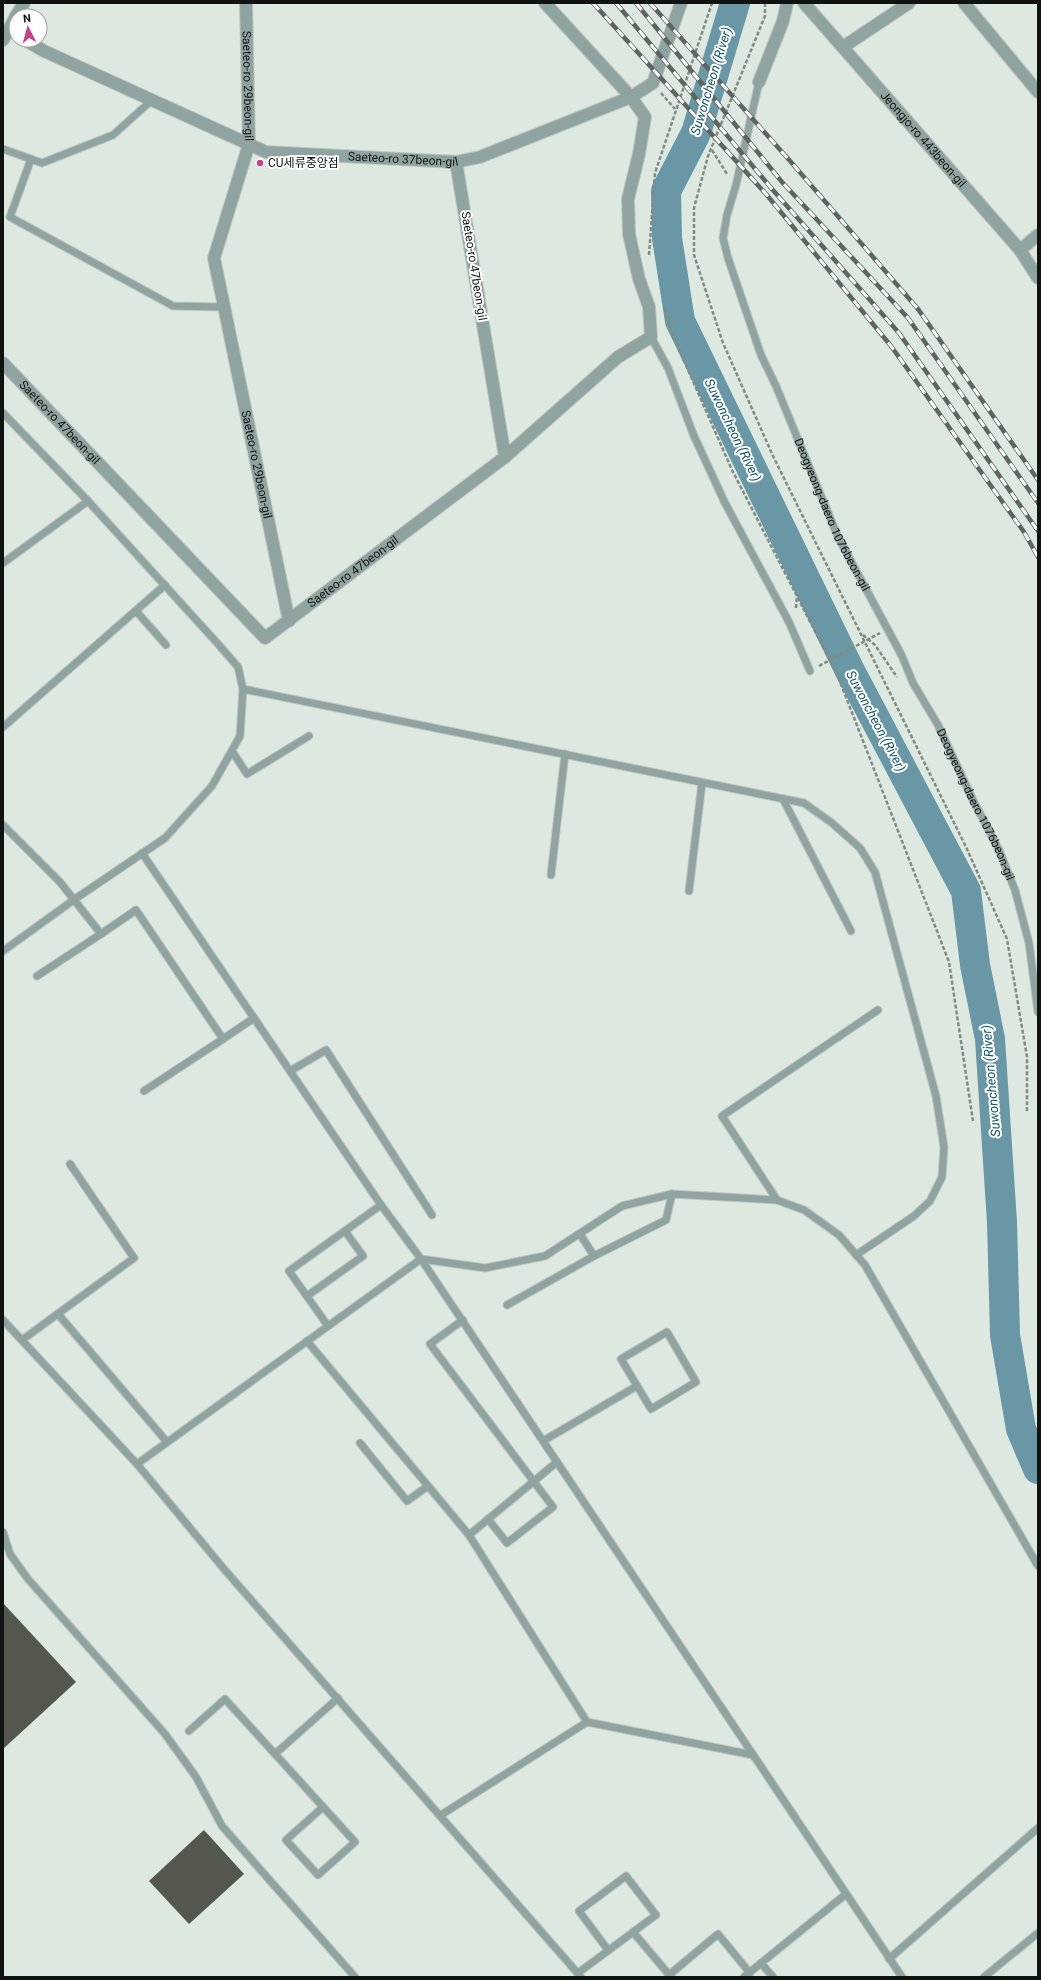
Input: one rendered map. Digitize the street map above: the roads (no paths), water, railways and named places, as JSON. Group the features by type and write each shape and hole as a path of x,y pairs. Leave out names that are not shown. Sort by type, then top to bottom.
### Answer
{"street":[{"name":"Saeteo-ro 29beon-gil","path":"246,3 249,144 214,258 290,621"},
{"path":"505,457 618,357 652,336 649,307 639,279 629,234 628,199 639,154 645,116 545,3"},
{"name":"Saeteo-ro 37beon-gil","path":"39,48 266,152 456,162 480,157 630,98 652,83 682,3"},
{"name":"Deogyeong-daero 1076beon-gil","path":"759,82 783,21 787,3"},
{"name":"Jeongjo-ro 443beon-gil","path":"804,3 1020,250 1038,278"},
{"path":"843,47 909,3"},
{"path":"964,3 1038,92"},
{"name":"Saeteo-ro 47beon-gil","path":"3,363 265,638 290,621 505,457 456,162"},
{"path":"1020,250 1038,235"}],"lane":[{"name":"Deogyeong-daero 1076beon-gil","path":"759,82 735,189 727,215 723,238 744,307 761,355 776,386 838,537 902,656 913,683 938,725 973,800 999,850 1015,890 1029,943 1038,1012"},
{"path":"3,149 42,164 113,135 152,100"},
{"path":"31,159 10,217 172,306 224,307"},
{"path":"652,336 668,368 694,436 725,503 789,622 810,671"},
{"path":"3,413 88,501 238,667 243,689 240,736 212,786 165,838 75,899 3,951"},
{"path":"3,563 88,501"},
{"path":"3,727 165,585"},
{"path":"136,611 166,645"},
{"path":"243,689 804,803 832,823 860,848 875,872 936,1096 944,1147 942,1177 930,1201 914,1216 856,1255"},
{"path":"232,751 247,774 309,736"},
{"path":"551,875 565,754"},
{"path":"688,891 702,783"},
{"path":"783,799 851,931"},
{"path":"3,824 75,899 101,934"},
{"path":"142,853 380,1205 421,1259 463,1320 902,1977"},
{"path":"37,976 136,910 223,1039"},
{"path":"777,1200 722,1116 878,1010"},
{"path":"144,1091 254,1018"},
{"path":"290,1071 326,1050 432,1215"},
{"path":"22,1340 134,1258 70,1164"},
{"path":"137,1464 421,1259 485,1268 545,1256 622,1206 672,1194 777,1200 804,1210 839,1235 865,1266 1038,1566"},
{"path":"507,1304 594,1256 666,1220 672,1194"},
{"path":"328,1326 289,1271 380,1205"},
{"path":"307,1296 363,1256 345,1231"},
{"path":"580,1234 594,1256"},
{"path":"58,1314 167,1442"},
{"path":"3,1320 137,1464 224,1569 441,1815 579,1975 608,1950 656,1915 626,1876 579,1911 608,1950"},
{"path":"463,1320 430,1344 553,1507 507,1543 488,1519"},
{"path":"667,1332 696,1382 651,1409 637,1386 621,1359 667,1332"},
{"path":"307,1341 469,1535 587,1722"},
{"path":"543,1441 637,1386"},
{"path":"360,1444 408,1501 428,1486"},
{"path":"469,1535 557,1462"},
{"path":"3,1532 10,1554 28,1579 165,1734 196,1777 222,1826 355,1977"},
{"path":"275,1754 338,1698"},
{"path":"189,1731 225,1699 355,1842 318,1875 286,1840 323,1807"},
{"path":"441,1815 587,1722 753,1755"},
{"path":"889,1958 1038,1828"},
{"path":"634,1932 670,1976 718,1934 747,1975 846,1894"},
{"path":"984,1977 1038,1933"},
{"path":"761,1964 773,1977"}],"waterway":[{"name":"Suwoncheon (River)","path":"735,3 696,133 666,191 667,238 680,321 850,671 966,891 975,965 990,1039 1002,1222 1005,1335 1021,1429 1038,1469"}],"railway":[{"path":"593,3 766,194 891,346 1024,532 1038,557"},
{"path":"616,3 772,189 899,333 1038,531"},
{"path":"636,3 782,182 908,318 1038,503"},
{"path":"650,3 791,162 918,309 1038,480"}],"place":[{"name":"CU세류중앙점","path":"260,163"}]}
